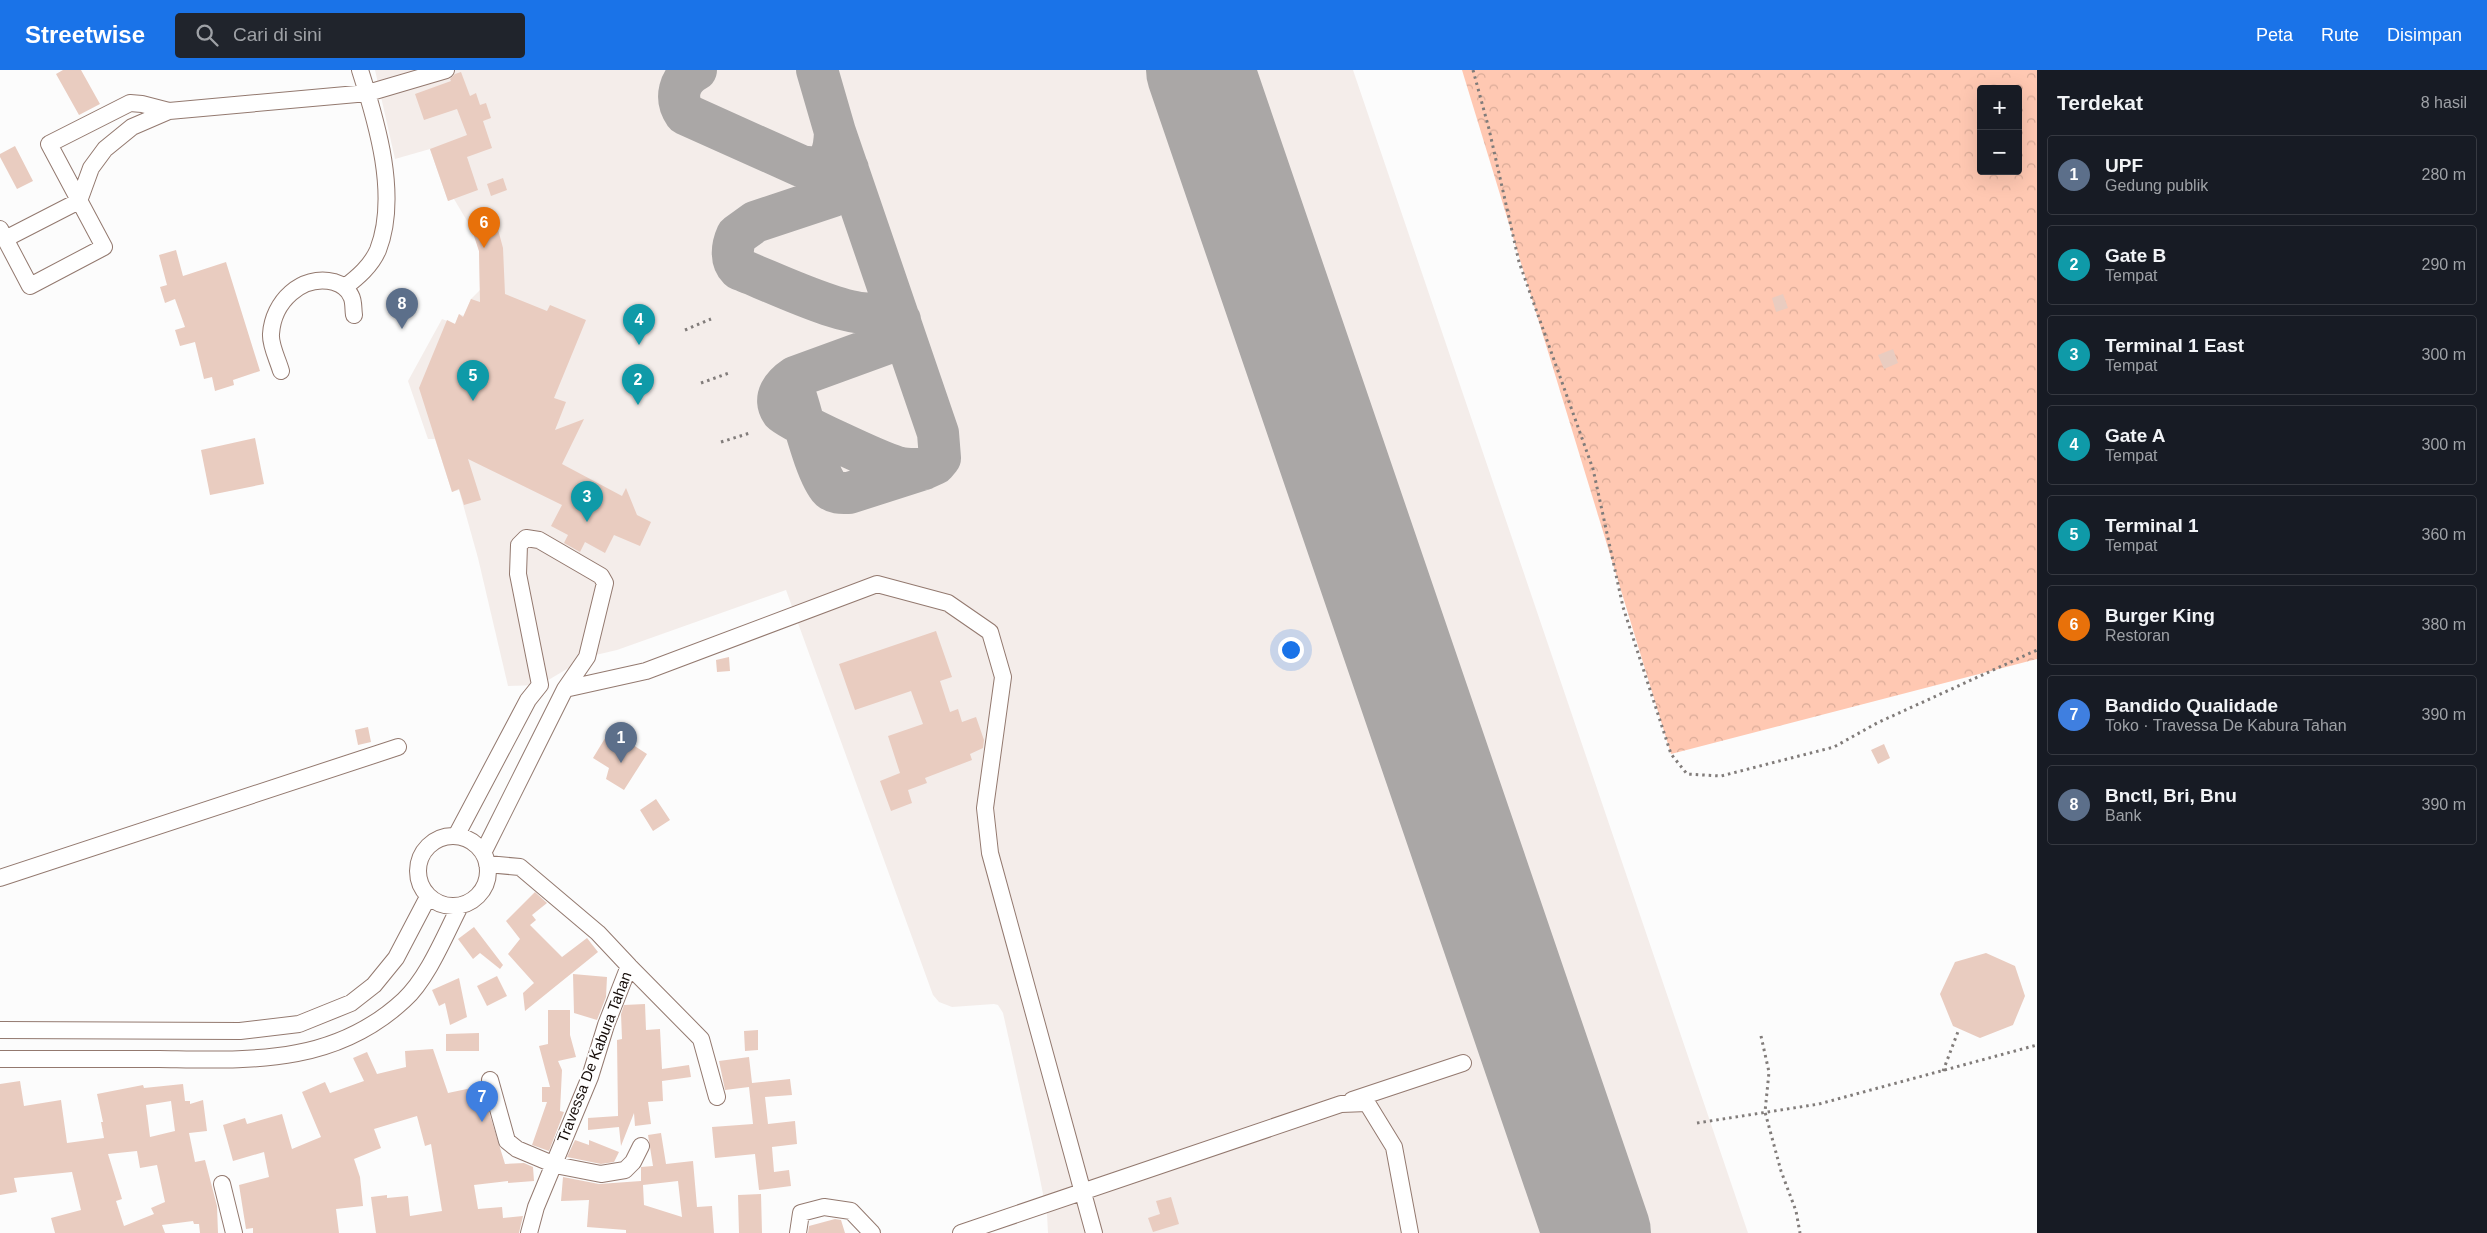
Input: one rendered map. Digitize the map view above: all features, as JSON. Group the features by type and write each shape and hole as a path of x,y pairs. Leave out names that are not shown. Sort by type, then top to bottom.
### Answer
{"street":[{"path":"345,287 364,271 377,251 386,217 388,183 368,93 360,70"},
{"path":"169,111 130,103 49,144 79,201 104,247 30,286 2,234 79,201 91,168 105,149 132,127 169,111 368,93 446,70"},
{"path":"114,111 124,133"},
{"path":"281,372 271,336 276,312 290,294 306,283 320,279 345,287 352,296 354,315"},
{"path":"456,836 528,700 540,685 518,574 519,545 526,538 539,540 601,576 605,583 587,657 565,689 485,858"},
{"path":"565,689 646,672 877,584 948,603 990,632 1003,677 984,808 990,852 1094,1233"},
{"path":"0,878 398,747"},
{"path":"456,836 471,842 485,858 488,875 482,890 470,902 460,906 447,906 428,896 421,884 419,869 422,856 431,845 442,838 456,836"},
{"name":"Travessa De Kabura Tahan","path":"485,858 520,867 598,933 629,966 606,1026 590,1077 536,1207 529,1233"},
{"path":"0,1030 240,1031 299,1024 351,1004 374,985 396,958 428,896"},
{"path":"0,1059 259,1060 310,1052 344,1040 375,1024 406,998 427,968 460,906"},
{"path":"629,966 701,1039 717,1097"},
{"path":"961,1233 1082,1190 1463,1063"},
{"path":"490,1080 507,1141 517,1149 555,1164 601,1174 625,1170 633,1162 640,1146"},
{"path":"1341,1104 1367,1103 1394,1147 1410,1233"},
{"path":"222,1184 234,1233"},
{"path":"798,1233 801,1213 824,1207 851,1211 872,1233"}],"path":[{"path":"1473,70 1490,129 1519,262 1593,469 1623,607 1671,754 1687,774 1721,776 1834,747 1878,723 2037,650"},
{"path":"685,330 711,319"},
{"path":"701,383 729,373"},
{"path":"721,442 750,433"},
{"path":"1943,1072 1959,1029"},
{"path":"1761,1036 1769,1072 1764,1112 1781,1171 1796,1211 1800,1233"},
{"path":"1697,1123 1819,1104 1943,1072 2037,1044"}],"shaded area":[{"path":"375,70 1353,70 1748,1233 1048,1233 1047,1214 1039,1174 1003,1013 998,1005 994,1004 952,1007 939,1002 933,995 786,590 617,650 587,657 540,685 508,686 478,558 459,490 452,492 435,439 428,439 408,381 442,319 455,324 459,314 464,316 471,299 480,290 479,251 473,231 454,199 448,201 430,149 395,159"}],"green space":[{"path":"1462,70 2037,70 2037,659 1671,754"}],"building":[{"path":"63,70 81,70 100,104 79,115 56,74"},
{"path":"461,72 470,96 476,93 480,105 486,103 491,118 483,121 492,148 467,157 478,190 448,201 430,149 467,135 457,109 424,120 415,94 451,81 450,79 455,74"},
{"path":"15,146 33,181 17,189 0,157 0,154"},
{"path":"503,178 507,190 491,196 487,184"},
{"path":"496,222 503,248 505,294 547,311 550,305 586,320 554,398 566,402 555,430 584,419 562,464 622,496 626,488 637,515 651,522 640,546 614,535 605,553 585,542 580,552 564,543 568,535 551,526 562,505 468,459 481,500 464,505 459,489 452,492 419,388 447,320 455,324 459,314 463,317 471,299 480,302 479,251 472,230"},
{"path":"176,250 183,276 226,262 260,371 233,380 234,385 215,391 212,377 204,379 195,342 180,346 175,330 185,327 175,299 165,303 160,287 167,285 159,255"},
{"path":"1783,294 1788,308 1776,312 1772,298"},
{"path":"1893,349 1898,363 1884,369 1878,355"},
{"path":"255,438 264,484 210,495 201,450"},
{"path":"936,631 952,677 940,681 950,712 958,709 962,722 976,717 984,740 983,748 970,754 972,760 925,778 927,783 908,790 912,803 891,811 880,781 900,773 888,736 923,724 911,691 855,710 839,664"},
{"path":"729,657 730,671 717,672 716,660"},
{"path":"368,727 371,742 358,745 355,730"},
{"path":"610,730 647,754 624,790 606,779 609,768 593,758"},
{"path":"1884,744 1890,758 1878,764 1871,750"},
{"path":"656,799 670,820 653,831 640,810"},
{"path":"535,892 547,903 532,915 536,920 530,925 562,957 587,938 598,952 525,1011 523,993 534,983 508,954 520,939 506,921"},
{"path":"474,927 503,965 500,969 480,953 473,959 458,939"},
{"path":"1986,953 2015,966 2025,996 2013,1025 1980,1038 1953,1026 1940,994 1955,962"},
{"path":"573,974 607,977 606,997 597,1020 574,1013"},
{"path":"497,976 507,996 487,1006 477,986"},
{"path":"459,978 467,1017 450,1025 445,1003 439,1006 432,990"},
{"path":"645,1004 646,1030 660,1029 662,1069 689,1065 691,1077 662,1081 663,1101 648,1102 651,1124 635,1126 634,1113 621,1146 619,1127 588,1130 588,1118 618,1116 617,1040 622,1039 621,1014 624,1005"},
{"path":"548,1010 570,1010 570,1035 576,1057 558,1061 562,1070 560,1111 564,1112 549,1151 532,1145 547,1102 542,1102 542,1087 550,1087 539,1046 548,1044"},
{"path":"758,1030 758,1050 745,1051 744,1031"},
{"path":"479,1033 479,1051 446,1051 446,1034"},
{"path":"433,1049 448,1093 481,1086 505,1164 524,1163 533,1167 534,1181 508,1183 508,1181 474,1185 478,1209 502,1207 503,1218 523,1216 519,1233 376,1233 371,1197 387,1195 387,1198 408,1196 410,1216 442,1211 431,1144 425,1146 417,1116 374,1129 381,1148 354,1159 360,1177 363,1206 336,1209 339,1233 253,1233 253,1228 246,1229 239,1185 269,1177 264,1152 233,1161 223,1125 245,1118 247,1124 282,1114 292,1149 321,1137 302,1092 325,1082 330,1093 364,1081 353,1058 367,1052 377,1074 406,1067 405,1051"},
{"path":"749,1057 752,1083 790,1079 792,1095 765,1097 768,1124 795,1121 797,1144 772,1147 774,1172 789,1170 791,1186 759,1190 755,1154 715,1158 712,1127 753,1124 749,1087 725,1090 719,1061"},
{"path":"20,1081 24,1106 61,1100 67,1143 104,1138 101,1122 103,1122 97,1094 143,1085 144,1088 183,1084 185,1101 190,1101 190,1104 203,1100 207,1131 189,1133 195,1162 205,1160 217,1206 218,1233 200,1233 199,1224 194,1224 193,1221 162,1225 165,1233 55,1233 51,1218 81,1210 72,1172 14,1178 17,1192 0,1195 0,1084","holes":["171,1101 175,1131 150,1137 146,1105","137,1151 140,1168 157,1165 165,1202 151,1208 154,1214 124,1226 116,1201 122,1199 108,1154"]},
{"path":"661,1133 666,1164 693,1161 697,1207 712,1206 714,1233 626,1233 626,1230 587,1227 589,1200 561,1201 563,1177 599,1184 641,1181 641,1167 653,1166 648,1135","holes":["678,1181 682,1217 644,1205 643,1185"]},
{"path":"575,1140 589,1145 589,1140 619,1152 614,1162 601,1164 567,1157"},
{"path":"761,1194 762,1233 739,1233 738,1195"},
{"path":"1171,1197 1179,1224 1153,1232 1148,1218 1160,1214 1156,1201"},
{"path":"835,1219 841,1220 845,1233 808,1233 809,1226"}],"taxiway":[{"path":"696,70 686,78 680,89 680,102 685,114 801,166 818,167 828,160 833,148 835,132"},
{"path":"796,397 820,471 825,482 835,492 849,493 924,469 935,464 940,458 938,433 835,132 817,70"},
{"path":"848,169 842,188 833,196 755,222 737,235 733,248 734,261 739,269 809,298 849,311 865,313 881,311 885,307 890,294"},
{"path":"900,320 897,336 891,342 795,377 780,392 778,402 782,412 789,417 874,458 897,467 924,469"}],"runway":[{"path":"1200,70 1597,1233"}],"place":[{"name":"Burger King","path":"484,248"},
{"name":"Bnctl, Bri, Bnu","path":"402,329"},
{"name":"Gate A","path":"639,345"},
{"name":"Terminal 1","path":"473,401"},
{"name":"Gate B","path":"638,405"},
{"name":"Terminal 1 East","path":"587,522"},
{"name":"UPF","path":"621,763"},
{"name":"Bandido Qualidade","path":"482,1122"}]}
